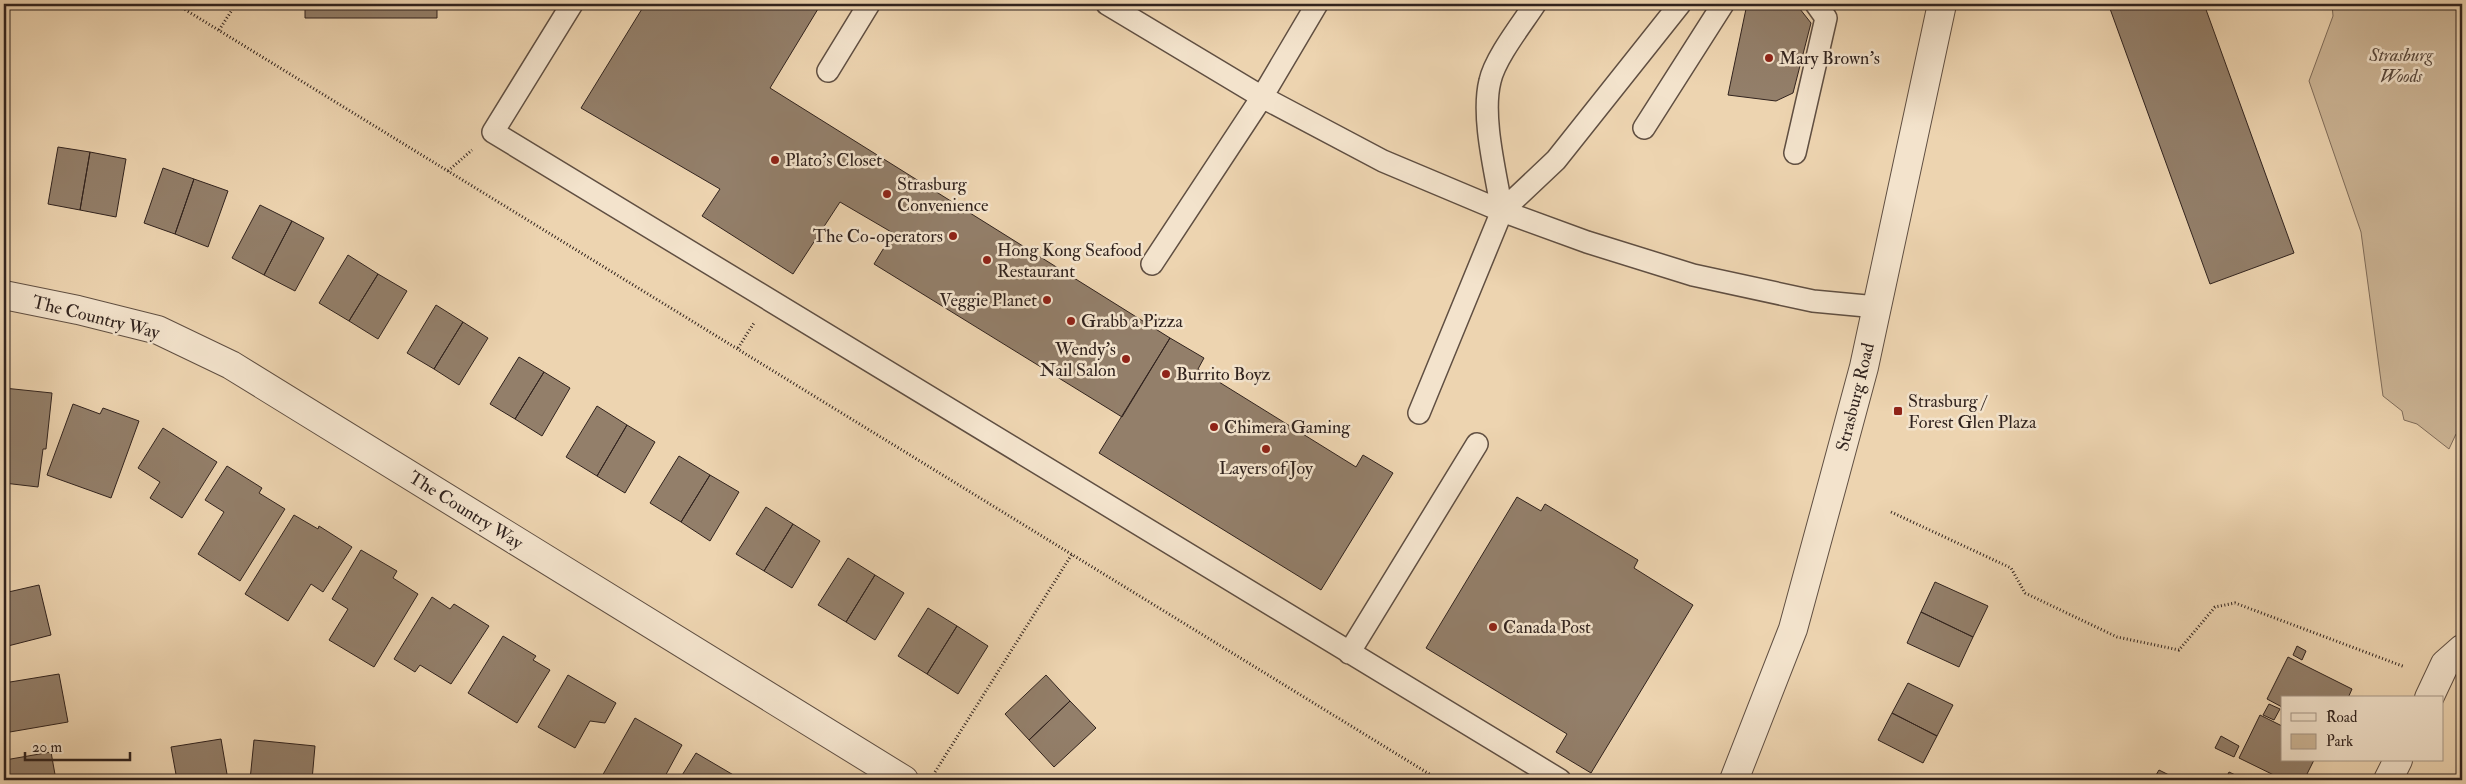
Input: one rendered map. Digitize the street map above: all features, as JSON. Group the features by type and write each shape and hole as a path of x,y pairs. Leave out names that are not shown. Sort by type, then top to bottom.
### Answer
{"street":[{"name":"Strasburg Road","path":"1734,780 1793,628 1864,367 1942,4"},
{"name":"The Country Way","path":"4,296 78,310 158,330 231,365 904,780"},
{"path":"2429,696 2445,664 2462,648"},
{"path":"2388,780 2397,762"}],"lane":[{"path":"572,4 493,132 1560,780"},
{"path":"828,71 869,4"},
{"path":"1106,4 1262,97 1383,162 1502,211 1588,242 1693,275 1813,301 1877,307"},
{"path":"1152,264 1262,97 1317,4"},
{"path":"1502,211 1486,106 1490,79 1508,44 1535,4"},
{"path":"1419,413 1502,211 1556,160 1680,4"},
{"path":"1644,128 1723,4"},
{"path":"1795,153 1826,18 1816,4"},
{"path":"1349,653 1477,444"}],"path":[{"path":"176,4 1439,780"},
{"path":"219,30 236,4"},
{"path":"1891,512 2011,568 2025,593 2117,637 2179,650 2215,607 2235,603 2405,667"},
{"path":"930,780 1072,554"}],"green space":[{"name":"Strasburg Woods","path":"2332,4 2462,4 2462,435 2456,434 2449,449 2417,424 2404,420 2402,411 2383,396 2361,232 2309,81 2333,16"}],"building":[{"path":"305,4 437,4 437,18 305,18"},
{"path":"645,4 821,4 770,88 1170,338 1122,417 874,264 893,233 840,202 793,274 702,216 720,189 581,108"},
{"name":"Mary Brown's","path":"1747,4 1796,4 1811,23 1793,93 1776,101 1728,95"},
{"path":"2114,4 2204,4 2294,253 2210,284 2109,6"},
{"path":"58,147 90,152 80,210 48,204"},
{"path":"90,152 126,159 116,217 80,210"},
{"path":"163,168 194,179 175,234 144,223"},
{"path":"194,179 228,191 208,247 175,234"},
{"path":"260,205 292,221 264,275 232,258"},
{"path":"292,221 324,238 295,291 264,275"},
{"path":"348,255 378,274 349,321 319,303"},
{"path":"378,274 407,291 378,339 349,321"},
{"path":"436,305 463,322 434,369 407,353"},
{"path":"463,322 488,338 459,385 434,369"},
{"path":"1170,338 1204,358 1198,369 1356,467 1363,455 1393,473 1321,590 1099,453"},
{"path":"519,357 544,372 515,419 490,404"},
{"path":"544,372 570,388 542,436 515,419"},
{"path":"4,388 52,393 46,449 43,449 38,487 4,483"},
{"path":"73,404 100,414 103,408 139,421 111,498 47,475"},
{"path":"597,406 627,425 597,476 566,457"},
{"path":"627,425 655,442 625,493 597,476"},
{"path":"163,428 217,462 182,518 150,498 160,482 138,468"},
{"path":"679,456 710,475 681,522 650,503"},
{"path":"227,466 262,488 259,493 285,509 240,581 198,554 224,512 205,500"},
{"path":"710,475 739,492 710,541 681,522"},
{"path":"1517,497 1541,511 1545,504 1638,560 1634,568 1693,605 1591,773 1556,752 1567,734 1426,648"},
{"path":"766,507 793,524 764,571 736,554"},
{"path":"294,515 318,529 319,526 352,547 323,592 311,584 288,621 245,594"},
{"path":"793,524 820,541 792,588 764,571"},
{"path":"361,550 397,571 393,578 418,594 374,667 329,640 348,609 332,599"},
{"path":"848,558 875,575 846,622 818,605"},
{"path":"875,575 904,593 875,640 846,622"},
{"path":"1935,582 1988,606 1973,637 1921,612"},
{"path":"39,585 51,635 4,647 4,593"},
{"path":"432,597 450,609 454,604 489,626 451,684 420,665 415,672 394,659"},
{"path":"928,608 957,626 927,674 898,656"},
{"path":"1921,612 1973,637 1959,667 1907,643"},
{"path":"957,626 988,646 958,694 927,674"},
{"path":"503,636 536,656 533,660 550,670 517,723 468,693"},
{"path":"2297,646 2306,651 2302,660 2293,655"},
{"path":"2288,657 2352,689 2349,696 2281,696 2281,706 2267,699"},
{"path":"59,674 68,722 4,733 4,683"},
{"path":"568,675 616,703 605,723 590,721 575,748 538,727"},
{"path":"1046,675 1070,701 1029,740 1005,714"},
{"path":"1908,683 1953,705 1937,736 1892,713"},
{"path":"1070,701 1096,728 1054,767 1029,740"},
{"path":"2269,704 2280,709 2274,720 2263,715"},
{"path":"1892,713 1937,736 1923,763 1878,740"},
{"path":"2260,715 2281,726 2281,762 2313,762 2304,780 2284,780 2239,758"},
{"path":"635,718 682,745 663,780 606,780 601,778"},
{"path":"2221,736 2239,746 2234,757 2215,748"},
{"path":"221,739 228,780 177,780 171,747"},
{"path":"254,740 315,746 312,780 250,780"},
{"path":"51,752 56,780 9,780 5,760"},
{"path":"696,753 742,780 679,780"},
{"path":"2159,770 2171,776 2169,780 2153,780"},
{"path":"2229,772 2246,780 2225,780"},
{"path":"390,775 397,780 387,780"}],"place":[{"name":"Mary Brown's","path":"1769,58"},
{"name":"Plato's Closet","path":"775,160"},
{"name":"Strasburg Convenience","path":"887,194"},
{"name":"The Co-operators","path":"953,236"},
{"name":"Hong Kong Seafood Restaurant","path":"987,260"},
{"name":"Veggie Planet","path":"1047,300"},
{"name":"Grabb a Pizza","path":"1071,321"},
{"name":"Wendy's Nail Salon","path":"1126,359"},
{"name":"Burrito Boyz","path":"1166,374"},
{"name":"Strasburg / Forest Glen Plaza","path":"1898,411"},
{"name":"Chimera Gaming","path":"1214,427"},
{"name":"Layers of Joy","path":"1266,449"},
{"name":"Canada Post","path":"1493,627"}]}
